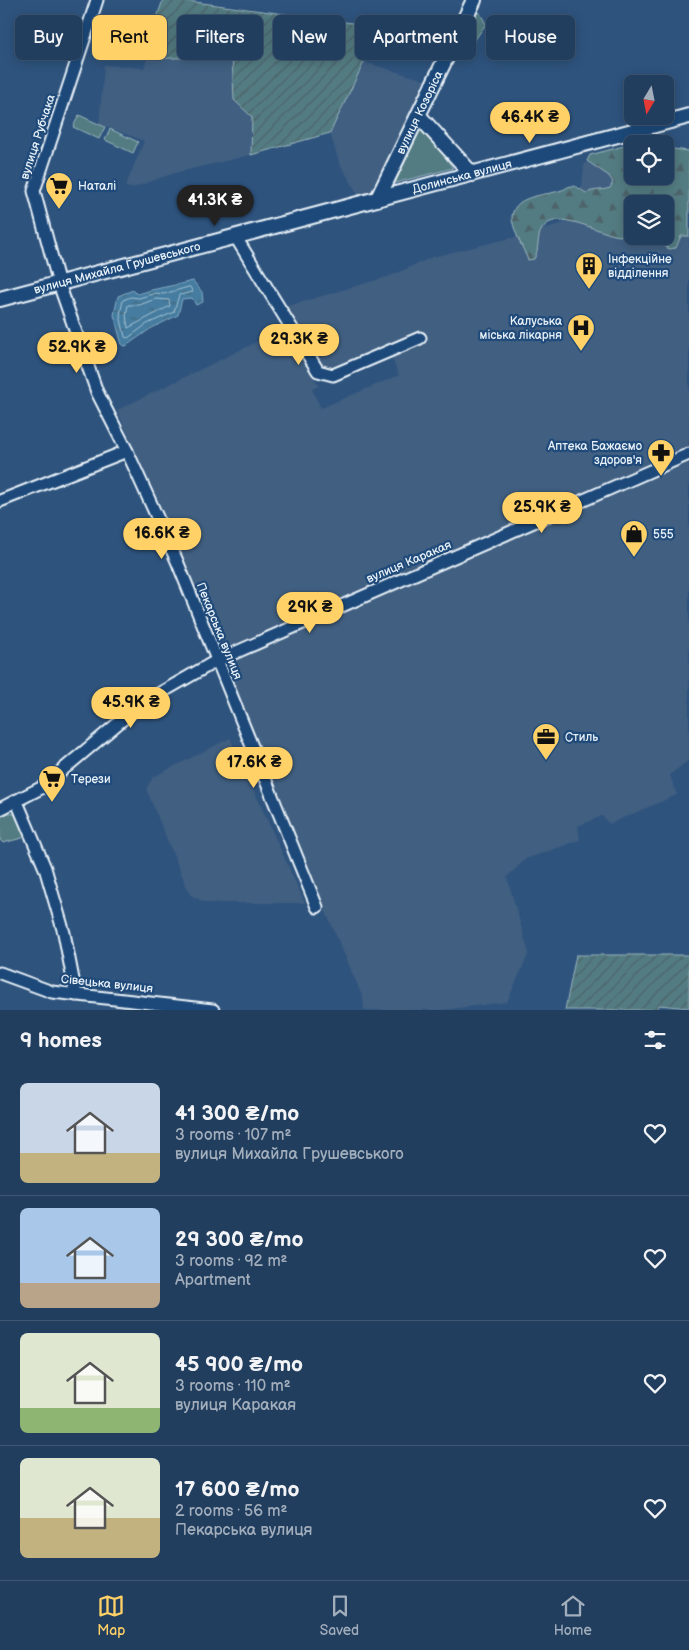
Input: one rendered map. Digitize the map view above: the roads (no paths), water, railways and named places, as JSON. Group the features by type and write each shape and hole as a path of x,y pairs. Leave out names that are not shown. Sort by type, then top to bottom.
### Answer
{"main road":[{"name":"вулиця Козоріса","path":"378,198 474,0"},
{"path":"419,116 472,174"},
{"name":"Долинська вулиця","path":"378,198 689,116"},
{"name":"вулиця Михайла Грушевського","path":"0,299 378,198"}],"street":[{"name":"вулиця Рубчака","path":"59,284 34,191 97,0"},
{"path":"235,236 318,371 324,375 333,375 420,338"},
{"name":"Пекарська вулиця","path":"59,284 97,392 127,451 177,562 317,906"},
{"path":"0,501 127,451"},
{"name":"вулиця Каракая","path":"0,810 41,788 141,704 216,661 689,454"},
{"path":"17,802 48,878 64,933 76,995"},
{"name":"Сівецька вулиця","path":"0,973 52,992 213,1010"}],"water":[{"path":"193,281 202,292 203,302 196,305 192,298 182,299 178,315 150,329 126,346 122,345 114,315 118,296 133,290 137,294"}],"place":[{"name":"Наталі","path":"59,210"},
{"name":"Інфекційне відділення","path":"589,290"},
{"name":"Калуська міська лікарня","path":"581,352"},
{"name":"Аптека Бажаємо здоров'я","path":"661,477"},
{"name":"555","path":"634,558"},
{"name":"Стиль","path":"546,761"},
{"name":"Терези","path":"52,803"}]}
